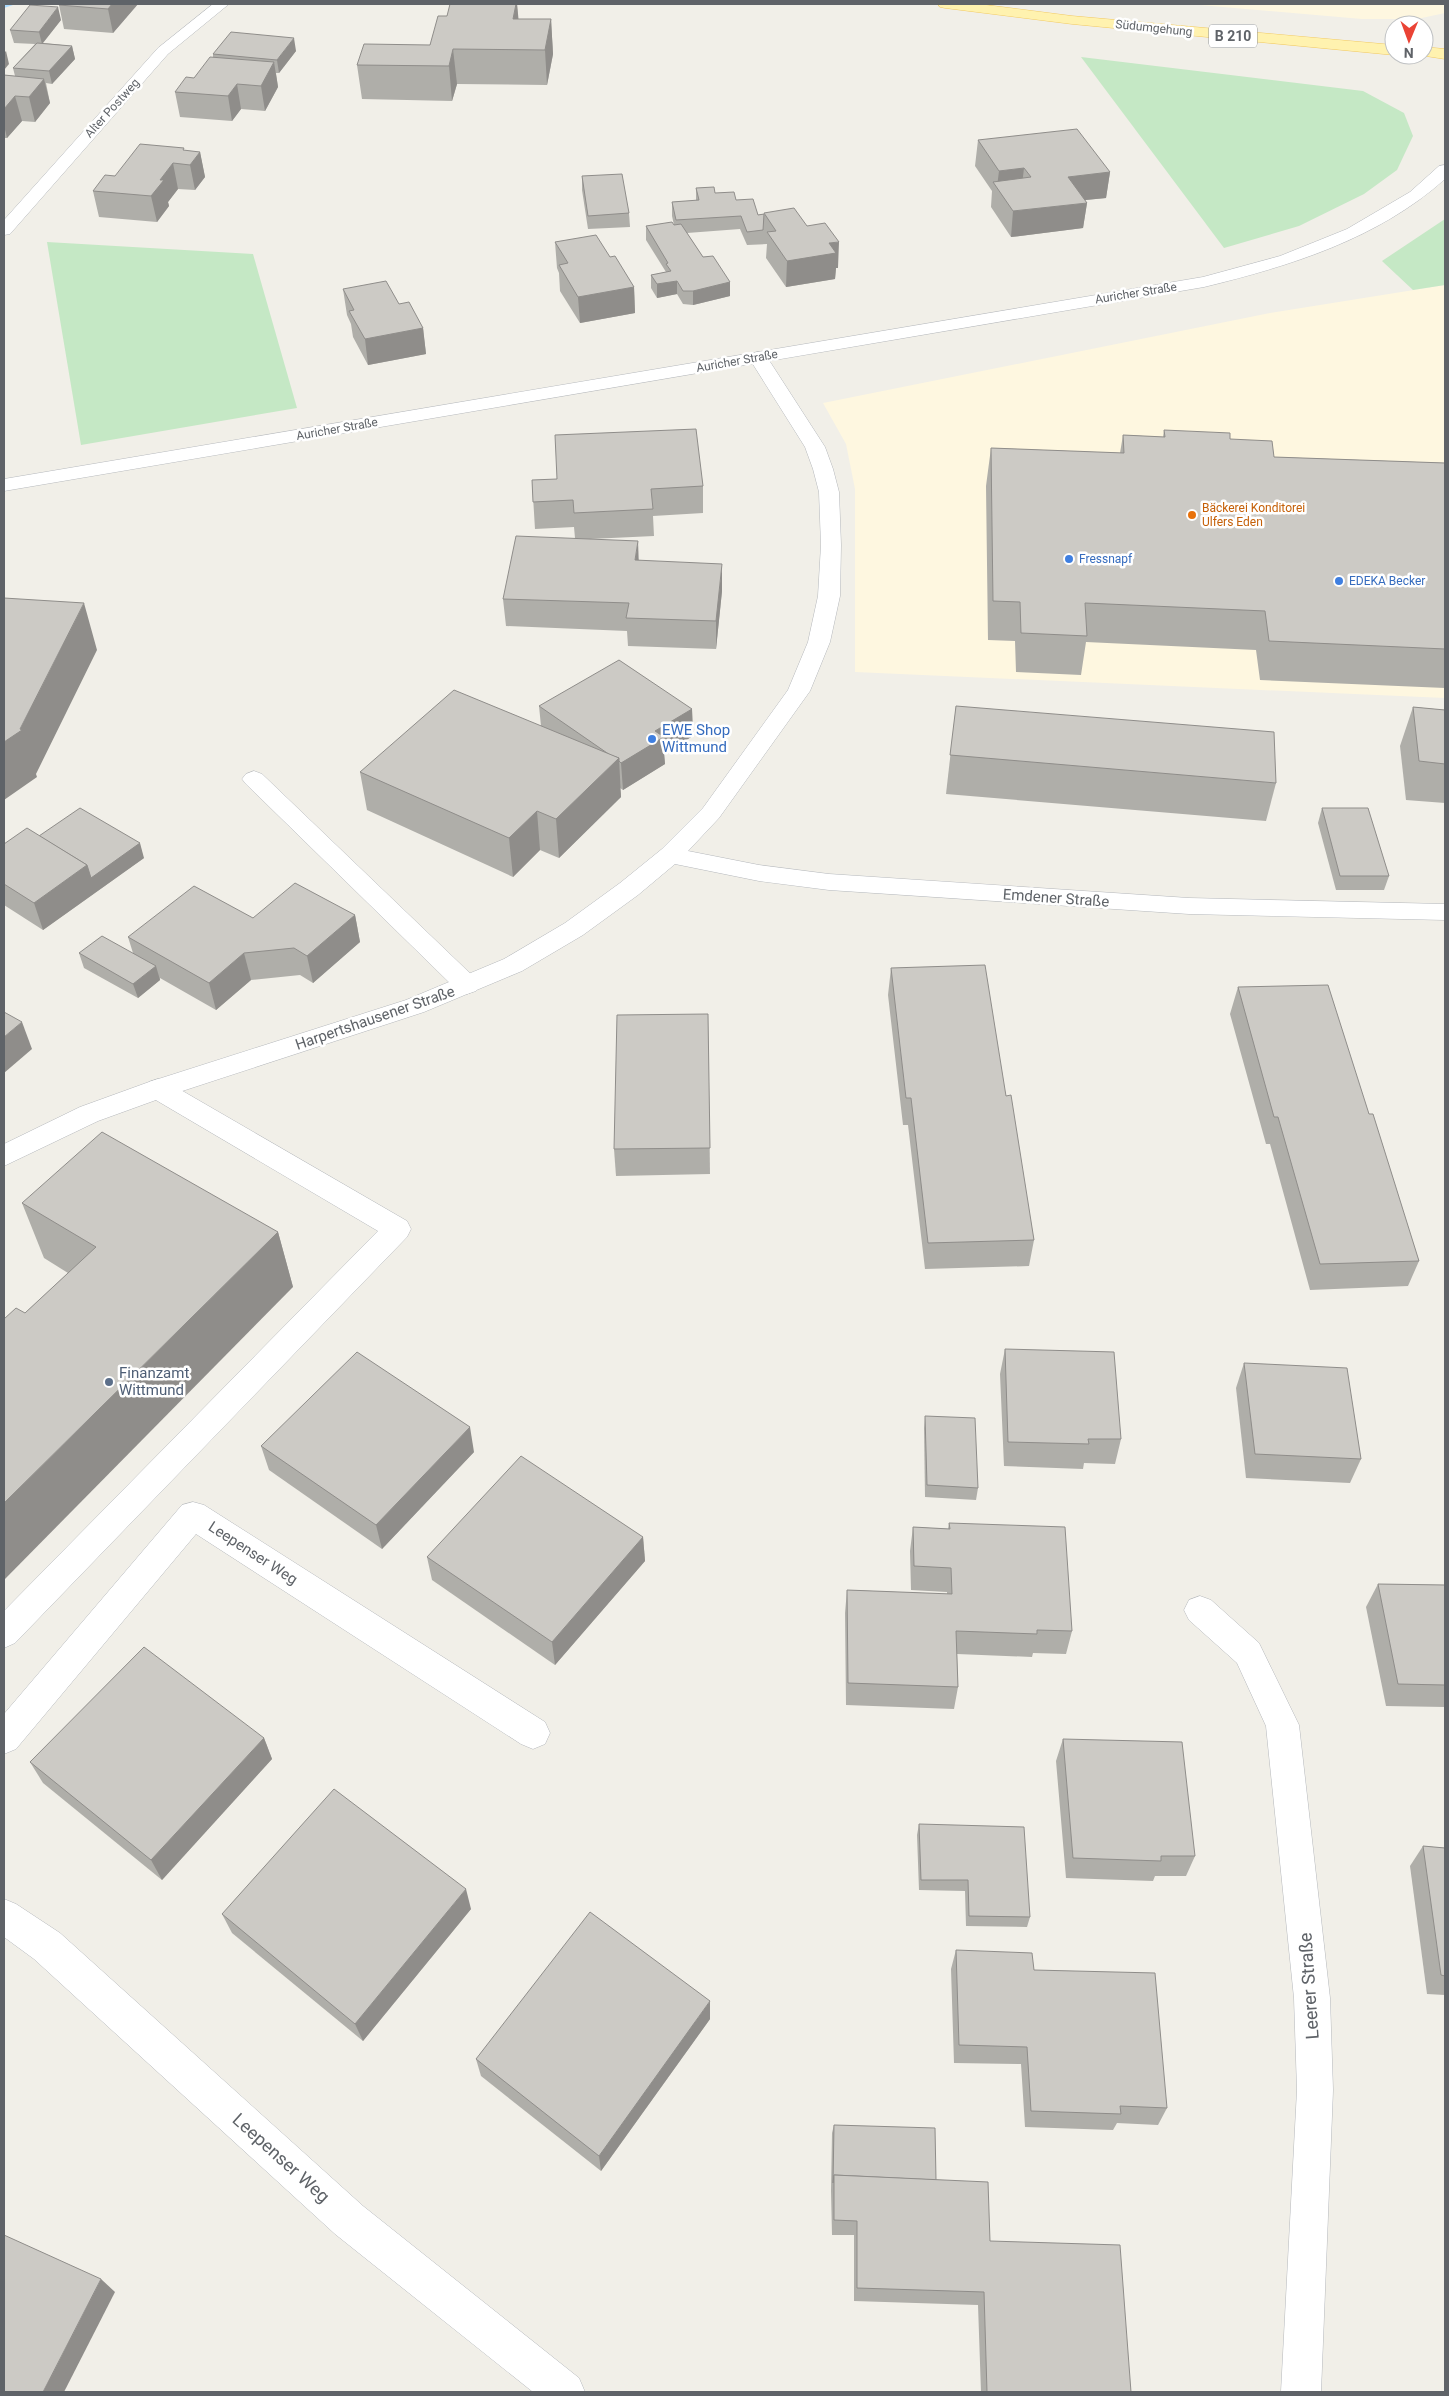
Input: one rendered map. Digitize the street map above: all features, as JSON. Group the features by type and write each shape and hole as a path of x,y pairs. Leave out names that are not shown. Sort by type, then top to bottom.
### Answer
{"main road":[{"name":"Südumgehung","path":"945,4 1072,20 1384,49"}],"street":[{"name":"Alter Postweg","path":"6,224 163,51 222,4"},
{"name":"Auricher Straße","path":"4,485 1204,282 1286,260 1353,233 1416,196 1445,170"},
{"name":"Harpertshausener Straße","path":"4,1156 89,1114 158,1089 415,1006 513,965 574,929 629,889 670,855 712,812 799,691 819,642 829,596 831,545 829,492 823,469 815,446 758,358"},
{"path":"254,779 467,985"},
{"name":"Emdener Straße","path":"670,855 759,873 950,891 1189,906 1445,912"},
{"path":"4,1633 397,1229 158,1089"},
{"name":"Leepenser Weg","path":"4,1738 194,1514 533,1733"},
{"name":"Leerer Straße","path":"1200,1610 1248,1653 1282,1725 1312,1998 1314,2044 1315,2090 1301,2392"},
{"name":"Leepenser Weg","path":"4,1916 47,1946 349,2220 565,2392"}],"shaded area":[{"path":"1188,4 1445,4 1445,13 1434,15 1384,15 1384,19 1362,19"},
{"path":"1445,285 1445,698 855,672 855,489 846,444 823,403 1270,313"}],"green space":[{"path":"1081,57 1363,91 1404,113 1413,136 1397,170 1364,194 1299,226 1224,248"},
{"path":"1445,219 1445,285 1413,290 1382,261"},
{"path":"47,242 253,254 297,408 81,445"}],"building":[{"path":"60,4 112,4 108,9"},
{"path":"450,4 516,4 513,19 551,19 545,50 453,49 449,66 357,65 364,44 430,45 438,16 447,16"},
{"path":"30,5 58,7 39,32 10,30"},
{"path":"231,32 294,38 277,60 213,54"},
{"path":"37,43 72,46 49,71 13,68"},
{"path":"210,57 274,62 261,86 237,84 228,96 175,92 186,77 194,78"},
{"path":"4,75 44,79 29,97 15,96 4,109"},
{"path":"1077,129 1110,172 1068,177 1087,203 1013,211 993,182 1031,177 1024,168 999,171 978,140"},
{"path":"140,144 184,148 183,150 200,152 190,165 173,163 160,180 164,180 151,196 93,191 105,175 115,176"},
{"path":"622,174 629,213 588,216 582,176"},
{"path":"714,187 715,193 734,192 736,200 753,199 758,215 764,214 763,230 747,232 741,216 676,220 672,202 699,200 696,188"},
{"path":"794,208 807,226 825,223 839,242 829,243 836,253 787,261 767,232 776,231 764,213"},
{"path":"672,222 674,225 681,224 703,257 713,256 730,282 693,291 683,291 677,281 657,284 651,275 671,271 646,226"},
{"path":"596,235 610,257 615,256 634,287 578,297 559,265 568,263 555,242"},
{"path":"386,281 399,304 409,302 423,328 365,339 349,311 354,310 343,289"},
{"path":"696,429 703,486 651,489 653,509 574,513 573,500 533,502 532,480 557,479 555,435"},
{"path":"1164,430 1230,433 1230,439 1272,441 1274,457 1445,463 1445,649 1269,641 1265,611 1085,603 1087,636 1021,633 1020,602 993,601 991,448 1124,453 1123,435 1165,437"},
{"path":"516,536 638,541 635,560 722,564 716,621 626,618 629,603 503,599"},
{"path":"4,598 84,603 20,729 22,730 4,742"},
{"path":"619,660 692,709 655,731 664,737 621,763 619,758 610,755 539,706"},
{"path":"454,690 619,758 556,819 537,811 509,838 360,772"},
{"path":"956,706 1274,732 1276,783 950,755"},
{"path":"1413,707 1445,710 1445,764 1419,761"},
{"path":"80,808 140,843 91,878 87,865 39,836"},
{"path":"1322,808 1368,808 1389,876 1340,876"},
{"path":"27,828 87,865 34,903 4,884 4,844"},
{"path":"295,883 355,915 307,956 294,948 244,953 209,983 128,937 194,886 253,918"},
{"path":"102,936 156,966 133,984 79,953"},
{"path":"985,965 1006,1096 1011,1095 1034,1240 928,1243 911,1098 906,1098 891,968"},
{"path":"1328,985 1369,1114 1373,1114 1419,1261 1320,1264 1278,1117 1274,1117 1238,987"},
{"path":"4,1012 22,1022 4,1037"},
{"path":"708,1014 710,1148 614,1149 617,1015"},
{"path":"102,1132 278,1232 4,1503 4,1319 16,1308 25,1313 96,1247 22,1203"},
{"path":"1005,1349 1114,1352 1121,1439 1088,1439 1089,1444 1008,1442"},
{"path":"357,1352 470,1427 376,1525 261,1446"},
{"path":"1244,1363 1347,1368 1361,1459 1255,1454"},
{"path":"925,1416 975,1418 978,1488 927,1485"},
{"path":"521,1456 643,1537 552,1642 427,1557"},
{"path":"949,1523 1065,1527 1072,1631 1037,1630 1037,1634 956,1631 958,1687 848,1683 847,1590 952,1594 951,1568 914,1566 913,1527 950,1529"},
{"path":"1378,1584 1445,1585 1445,1685 1398,1684"},
{"path":"144,1647 264,1738 151,1860 30,1762"},
{"path":"1063,1739 1182,1742 1195,1856 1161,1856 1161,1861 1073,1858"},
{"path":"334,1789 466,1889 355,2024 222,1914"},
{"path":"919,1824 1024,1827 1030,1917 969,1916 968,1880 921,1880"},
{"path":"1423,1846 1445,1848 1445,1976 1441,1975"},
{"path":"590,1912 710,2001 599,2156 476,2059"},
{"path":"956,1950 1032,1953 1034,1970 1155,1973 1167,2108 1120,2106 1121,2114 1031,2111 1027,2047 959,2045"},
{"path":"834,2125 935,2128 936,2180 834,2175 833,2183"},
{"path":"834,2175 988,2182 990,2241 1120,2245 1131,2392 987,2392 984,2292 857,2288 857,2221 834,2220"},
{"path":"4,2235 101,2279 43,2392 4,2392"}],"waterway":[{"path":"4,5 11,4"}],"place":[{"name":"Bäckerei Konditorei Ulfers Eden","path":"1192,515"},
{"name":"Fressnapf","path":"1069,559"},
{"name":"EDEKA Becker","path":"1339,581"},
{"name":"EWE Shop Wittmund","path":"652,739"},
{"name":"Finanzamt Wittmund","path":"109,1382"}]}
